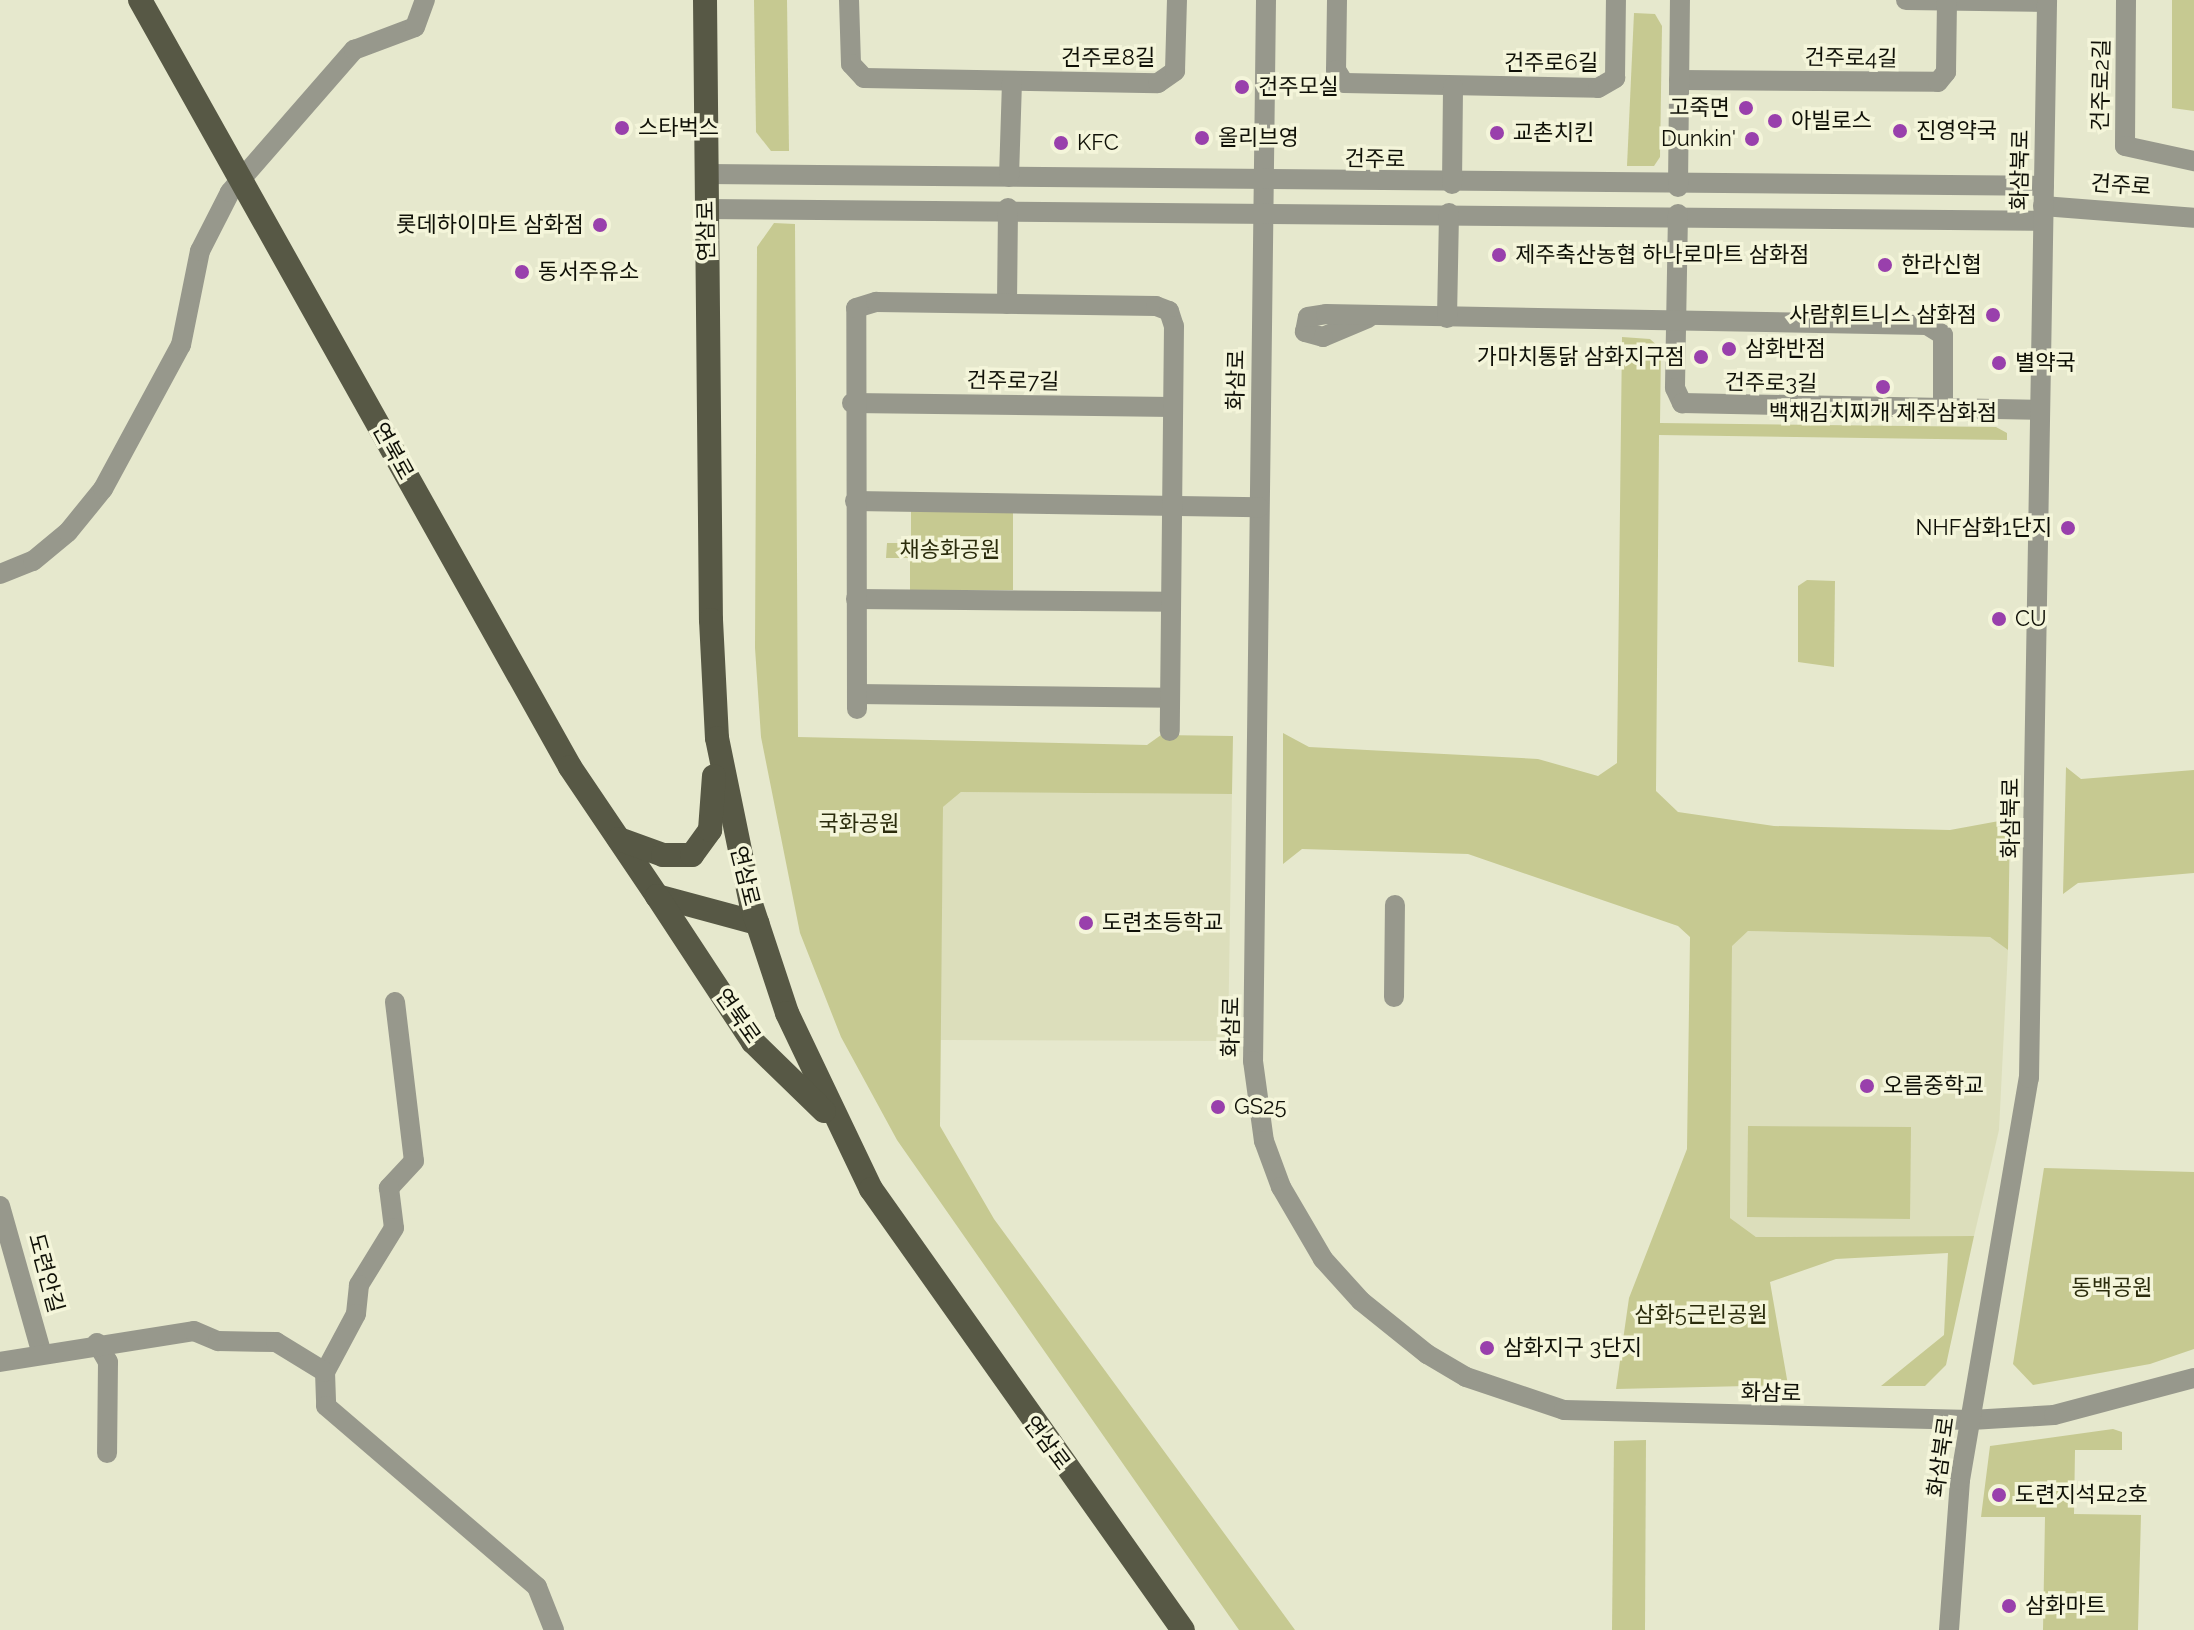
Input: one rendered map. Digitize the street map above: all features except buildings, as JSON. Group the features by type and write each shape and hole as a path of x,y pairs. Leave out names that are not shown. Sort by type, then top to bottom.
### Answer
{"main road":[{"name":"연북로","path":"140,0 563,754 753,1042 836,1122"},
{"name":"연삼로","path":"705,0 705,209 717,738 757,923 787,1013 836,1122 926,1275 1183,1630"},
{"path":"619,839 663,855 692,855 710,830 717,738"},
{"path":"657,896 757,923"}],"street":[{"path":"0,574 33,561 68,532 103,489 181,345 200,251 241,179 354,50 415,27 425,0"},
{"name":"건주로8길","path":"849,0 848,52 858,76 1012,81 1169,81 1177,0"},
{"name":"화삼로","path":"1266,0 1259,507 1257,1109 1281,1187 1323,1259 1427,1354 1466,1377 1564,1410 1971,1420 2054,1415 2194,1378"},
{"name":"건주로6길","path":"1337,0 1336,70 1344,83 1606,88 1615,78 1616,0"},
{"path":"1678,187 1680,0"},
{"path":"1906,0 2047,1"},
{"name":"건주로4길","path":"1679,80 1938,82 1946,72 1947,0"},
{"name":"건주로2길","path":"2126,0 2125,146 2194,161"},
{"name":"화삼북로","path":"1949,1630 1971,1420 2029,1078 2037,410 2047,1"},
{"path":"1009,177 1012,81"},
{"path":"1452,184 1453,87"},
{"name":"건주로","path":"706,174 1263,179 1678,187 1927,186 2043,204 2194,218"},
{"path":"1860,218 1963,202 1927,186"},
{"name":"건주로","path":"705,209 1008,208 1860,218 2043,204"},
{"path":"1007,304 1008,208"},
{"path":"1447,318 1449,213"},
{"name":"건주로3길","path":"1678,214 1676,395 1687,405 2037,410"},
{"path":"1170,698 857,701 852,321 860,304 1166,308 1174,326 1170,731"},
{"path":"1368,318 1935,326 1943,335 1943,409"},
{"name":"건주로7길","path":"852,403 1173,407"},
{"path":"855,501 1259,507"},
{"path":"856,599 1170,602"},
{"path":"1394,997 1395,905"},
{"path":"395,1002 414,1161 389,1188 394,1228 359,1285 356,1314 325,1372 326,1406 537,1587 554,1630"},
{"name":"도련안길","path":"0,1206 9,1253 42,1354"},
{"path":"0,1362 97,1343 194,1331 218,1341 276,1342 325,1372"},
{"path":"97,1343 108,1362 107,1453"}],"shaded area":[{"name":"도련초등학교","path":"961,792 1232,794 1228,1041 940,1040 943,807"},
{"name":"오름중학교","path":"1748,931 1990,937 2008,950 1999,1130 1974,1236 1756,1237 1730,1218 1732,945"}],"green space":[{"path":"754,0 787,0 789,151 771,151 756,132"},
{"path":"2172,0 2194,0 2194,111 2172,108"},
{"path":"1634,13 1655,14 1662,26 1660,157 1654,166 1627,166"},
{"name":"국화공원","path":"774,223 795,224 798,737 1147,745 1161,735 1233,736 1232,794 961,792 943,807 940,1126 994,1219 1295,1630 1239,1630 897,1140 841,1037 800,933 761,737 755,648 757,247"},
{"name":"삼화5근린공원","path":"1622,337 1650,339 1661,349 1660,423 1996,427 2007,433 2007,440 1659,435 1656,791 1678,812 1774,826 1950,830 2010,819 2008,950 1990,937 1748,931 1732,946 1730,1218 1756,1237 1974,1236 1946,1365 1925,1386 1881,1386 1944,1335 1948,1253 1836,1259 1770,1282 1788,1385 1616,1389 1629,1298 1687,1149 1690,937 1678,926 1468,854 1302,849 1283,864 1283,733 1309,747 1538,759 1598,776 1617,763"},
{"name":"채송화공원","path":"911,510 1013,511 1013,590 910,590 910,558 886,558 887,543 911,543"},
{"path":"1807,580 1835,581 1834,667 1798,662 1798,586"},
{"path":"2066,767 2081,779 2194,770 2194,873 2078,883 2063,894"},
{"path":"1748,1126 1911,1127 1910,1219 1747,1217"},
{"name":"동백공원","path":"2044,1168 2194,1172 2194,1349 2150,1364 2033,1385 2013,1364"},
{"path":"2113,1429 2122,1432 2122,1450 2075,1450 2074,1514 2141,1515 2138,1630 2043,1630 2045,1517 1981,1517 1990,1446"},
{"path":"1646,1440 1645,1630 1612,1630 1614,1441"}],"place":[{"name":"건주모실","path":"1242,87"},
{"name":"고죽면","path":"1746,108"},
{"name":"아빌로스","path":"1775,121"},
{"name":"스타벅스","path":"622,128"},
{"name":"진영약국","path":"1900,131"},
{"name":"교촌치킨","path":"1497,133"},
{"name":"올리브영","path":"1202,138"},
{"name":"Dunkin'","path":"1752,139"},
{"name":"KFC","path":"1061,143"},
{"name":"롯데하이마트 삼화점","path":"600,225"},
{"name":"제주축산농협 하나로마트 삼화점","path":"1499,255"},
{"name":"한라신협","path":"1885,265"},
{"name":"동서주유소","path":"522,272"},
{"name":"사람휘트니스 삼화점","path":"1993,315"},
{"name":"삼화반점","path":"1729,349"},
{"name":"가마치통닭 삼화지구점","path":"1701,357"},
{"name":"별약국","path":"1999,363"},
{"name":"백채김치찌개 제주삼화점","path":"1883,387"},
{"name":"NHF삼화1단지","path":"2068,528"},
{"name":"CU","path":"1999,619"},
{"name":"도련초등학교","path":"1086,923"},
{"name":"오름중학교","path":"1867,1086"},
{"name":"GS25","path":"1218,1107"},
{"name":"삼화지구 3단지","path":"1487,1348"},
{"name":"도련지석묘2호","path":"1999,1495"},
{"name":"삼화마트","path":"2009,1606"}]}
